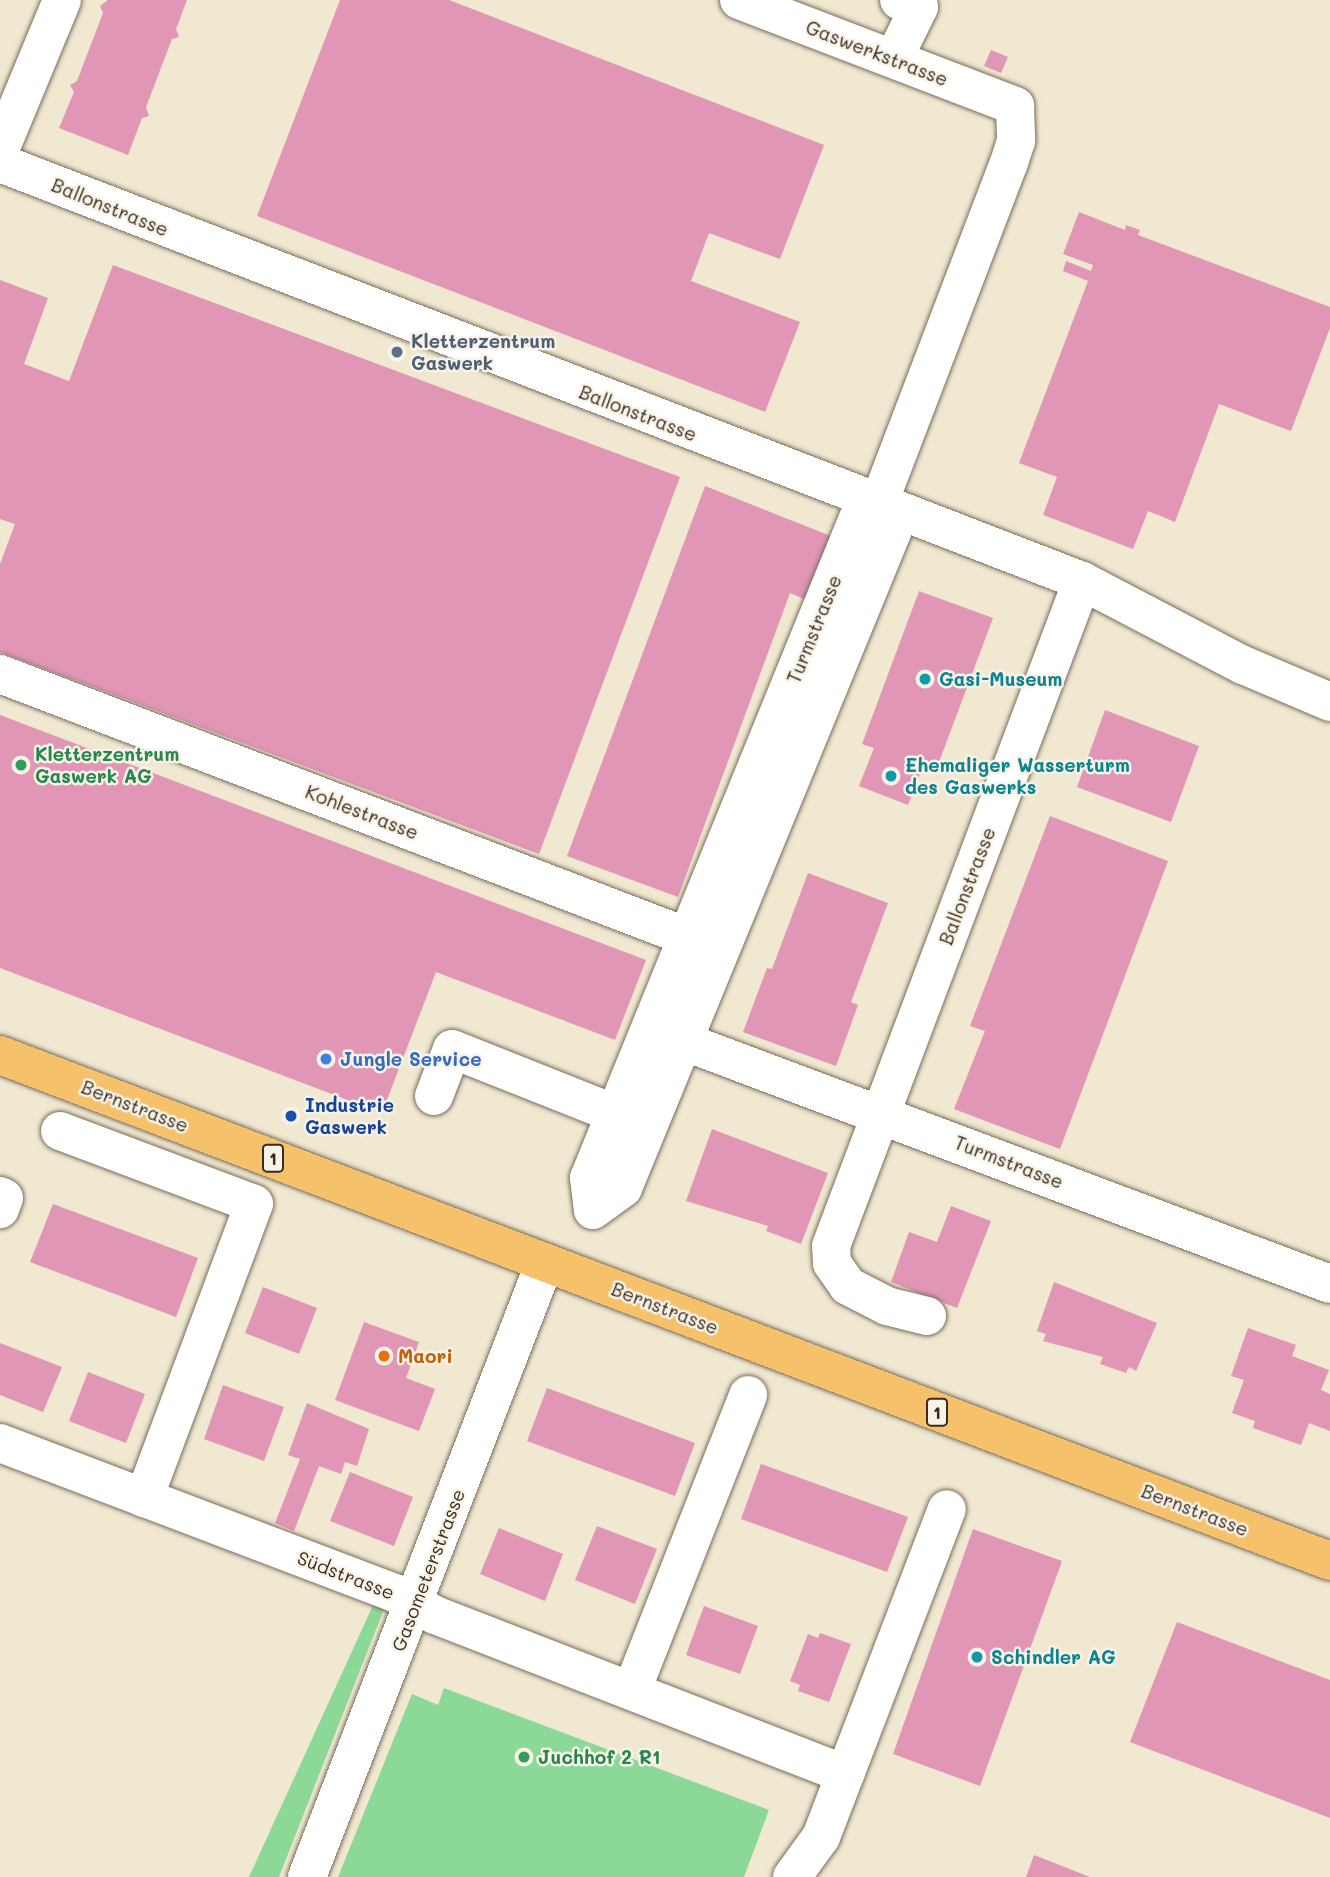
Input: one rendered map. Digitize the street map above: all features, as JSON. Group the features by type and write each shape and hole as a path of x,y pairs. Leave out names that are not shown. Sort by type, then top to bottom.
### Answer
{"main road":[{"name":"Bernstrasse","path":"0,1055 1330,1561"}],"street":[{"path":"0,150 61,0"},
{"name":"Gaswerkstrasse","path":"739,0 1015,106"},
{"path":"894,58 919,7 899,0"},
{"name":"Turmstrasse","path":"706,944 650,1029 589,1178 593,1210 624,1188 687,1042 706,944 881,506 1008,165 1016,141 1015,106"},
{"name":"Ballonstrasse","path":"0,163 881,506 1082,581 1243,665 1330,702"},
{"name":"Ballonstrasse","path":"927,1316 887,1306 848,1286 832,1263 831,1246 1082,581"},
{"name":"Kohlestrasse","path":"0,674 706,944"},
{"name":"Turmstrasse","path":"650,1029 881,1112 1330,1284"},
{"path":"434,1096 452,1049 615,1114"},
{"path":"60,1130 254,1204 144,1499"},
{"path":"0,1196 4,1198 0,1209"},
{"name":"Gasometerstrasse","path":"307,1877 415,1604 545,1262"},
{"path":"632,1690 748,1395"},
{"name":"Südstrasse","path":"0,1443 845,1774"},
{"path":"792,1877 821,1838 947,1509"}],"green space":[{"path":"374,1603 384,1609 279,1877 249,1877"},
{"name":"Juchhof 2 R1","path":"444,1688 769,1810 744,1877 338,1877 412,1694 438,1705"}],"building":[{"path":"108,0 187,0 176,29 179,37 172,39 146,107 149,116 142,118 128,155 59,128 74,92 70,85 77,81 103,13 100,6"},
{"path":"340,0 449,0 824,145 780,259 709,233 691,281 800,322 765,412 257,216"},
{"path":"991,50 1008,57 1001,73 984,66"},
{"path":"1079,212 1125,230 1126,225 1140,230 1138,235 1330,307 1330,328 1291,431 1219,404 1175,522 1148,511 1133,549 1043,515 1057,477 1019,463 1088,281 1063,271 1066,261 1091,271 1093,265 1063,254"},
{"path":"113,265 680,477 539,854 0,652 0,564 15,524 0,519 0,280 48,298 24,364 69,381"},
{"path":"705,486 836,538 811,602 790,593 678,897 567,856"},
{"path":"919,591 993,618 936,770 923,766 908,805 859,786 874,748 862,744"},
{"path":"1105,710 1199,746 1171,822 1077,787"},
{"path":"0,715 646,960 615,1040 436,972 382,1113 0,968"},
{"path":"1050,816 1168,861 1060,1149 954,1109 985,1031 970,1026"},
{"path":"808,873 888,903 851,1002 858,1005 836,1066 743,1032 767,968 772,969"},
{"path":"712,1129 828,1173 801,1244 766,1231 768,1226 686,1201"},
{"path":"53,1204 198,1258 176,1317 30,1262"},
{"path":"951,1206 991,1221 957,1308 891,1282 909,1232 937,1242"},
{"path":"1054,1282 1157,1323 1136,1371 1129,1367 1126,1373 1100,1364 1103,1357 1043,1341 1046,1334 1037,1331"},
{"path":"263,1287 317,1308 299,1354 245,1333"},
{"path":"364,1322 419,1342 406,1378 435,1389 419,1431 335,1400"},
{"path":"1248,1328 1296,1345 1292,1356 1329,1370 1321,1390 1330,1394 1330,1431 1309,1423 1301,1445 1253,1428 1255,1421 1232,1413 1244,1380 1231,1376"},
{"path":"0,1343 62,1367 43,1412 0,1395"},
{"path":"88,1372 145,1394 126,1443 69,1421"},
{"path":"223,1385 284,1407 264,1461 204,1439"},
{"path":"547,1388 695,1443 675,1496 527,1441"},
{"path":"307,1403 369,1429 357,1466 345,1462 341,1474 319,1466 294,1531 275,1523 300,1459 288,1455"},
{"path":"761,1464 908,1517 887,1572 741,1519"},
{"path":"350,1472 413,1497 394,1546 330,1521"},
{"path":"597,1526 657,1549 635,1604 575,1580"},
{"path":"499,1528 563,1554 545,1601 480,1574"},
{"name":"Schindler AG","path":"973,1529 1062,1561 980,1786 893,1754"},
{"path":"704,1606 758,1626 740,1674 686,1655"},
{"path":"1177,1622 1330,1680 1330,1818 1130,1742"},
{"path":"820,1633 851,1644 829,1702 798,1691 800,1685 790,1681 808,1634 818,1638"},
{"path":"1034,1855 1090,1877 1026,1877"}],"place":[{"name":"Kletterzentrum Gaswerk","path":"397,352"},
{"name":"Gasi-Museum","path":"925,679"},
{"name":"Kletterzentrum Gaswerk AG","path":"21,765"},
{"name":"Ehemaliger Wasserturm des Gaswerks","path":"891,776"},
{"name":"Jungle Service","path":"326,1059"},
{"name":"Industrie Gaswerk","path":"291,1116"},
{"name":"Maori","path":"384,1356"},
{"name":"Schindler AG","path":"977,1657"},
{"name":"Juchhof 2 R1","path":"524,1757"}]}
